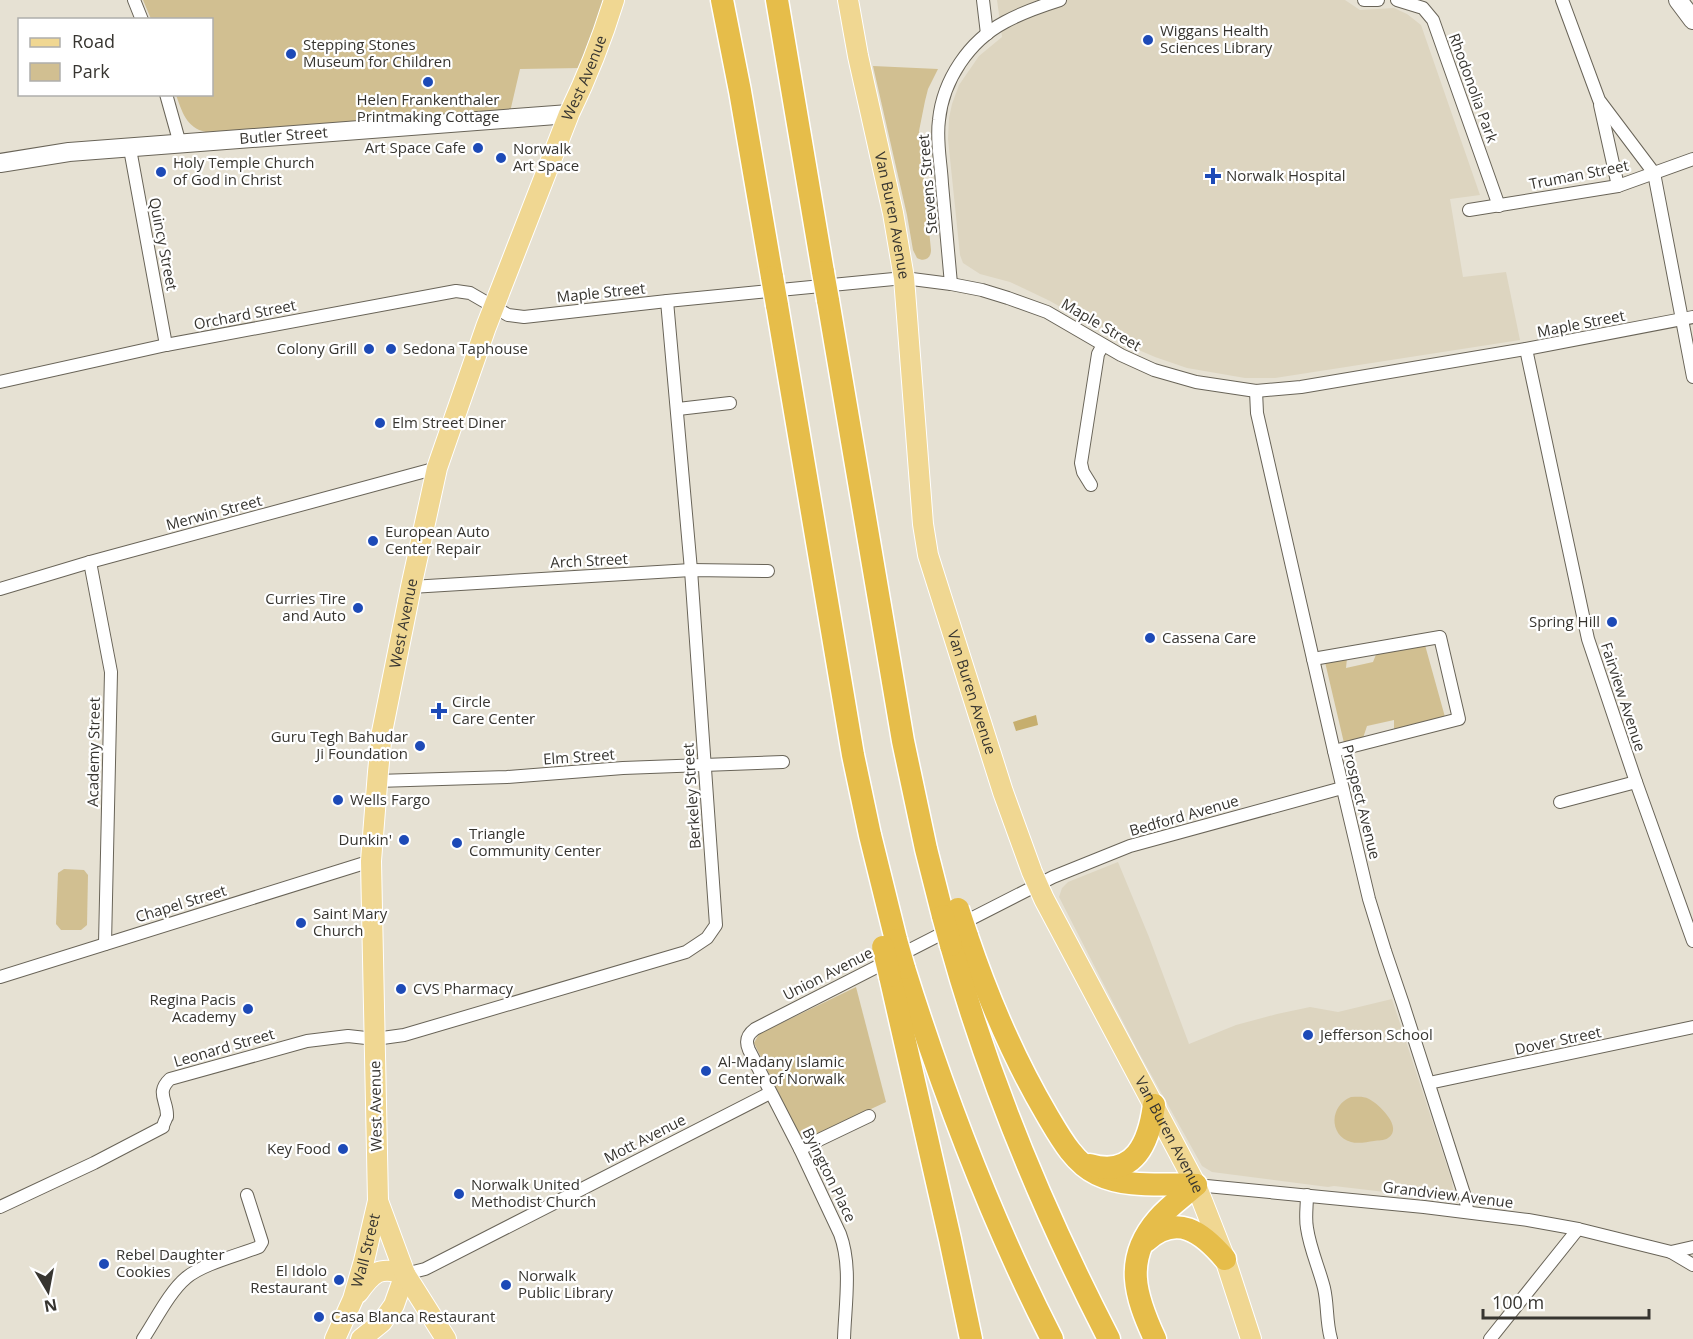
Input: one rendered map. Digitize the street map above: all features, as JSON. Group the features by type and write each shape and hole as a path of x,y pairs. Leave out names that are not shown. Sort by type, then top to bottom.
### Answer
{"highway":[{"path":"722,0 740,91 861,795 971,1339"},
{"path":"731,0 740,91"},
{"path":"777,0 889,659 926,849 959,940 985,1054 1061,1242 1109,1339"},
{"path":"959,940 1051,1122 1080,1162 1098,1174 1119,1182 1196,1185"},
{"path":"897,972 931,1051 966,1146 1013,1260 1052,1339"},
{"path":"1080,1162 1099,1168 1108,1168 1116,1167 1132,1159 1148,1136 1154,1105"},
{"path":"1155,1339 1136,1289 1136,1271 1141,1247 1157,1219 1196,1185"},
{"path":"1141,1247 1158,1232 1180,1228 1201,1234 1225,1259"}],"main road":[{"name":"West Avenue","path":"446,1339 405,1274 378,1201 371,861 382,732 437,468 494,307 569,114 585,80 614,0"},
{"name":"Van Buren Avenue","path":"848,0 891,203 904,278 925,542 998,778 1038,884 1196,1185 1225,1259 1251,1339"},
{"path":"1677,0 1693,20"},
{"name":"Butler Street","path":"0,163 69,153 569,114"},
{"name":"Wall Street","path":"335,1339 353,1299 378,1201"},
{"name":"Wall Street","path":"353,1299 365,1282 382,1270 405,1274"},
{"path":"360,1339 381,1322 394,1305 405,1274"}],"street":[{"path":"134,0 141,18"},
{"path":"983,0 987,34"},
{"name":"Stevens Street","path":"951,284 938,139 938,121 944,93 951,76 960,63 987,34 1003,23 1030,10 1060,0"},
{"path":"1364,0 1378,0"},
{"name":"Rhodonolia Park","path":"1397,0 1423,8 1432,20 1499,206"},
{"path":"1562,0 1599,100 1618,186"},
{"path":"167,96 180,144"},
{"path":"1599,100 1654,173 1687,318 1693,377"},
{"name":"Quincy Street","path":"130,149 166,345"},
{"name":"Truman Street","path":"1469,210 1618,186 1693,159"},
{"name":"Maple Street","path":"494,307 508,315 524,317 904,278 982,290 1047,312 1136,363 1172,376 1256,391 1301,387 1526,350 1687,318"},
{"name":"Orchard Street","path":"0,382 166,345 444,292 470,293 494,307"},
{"name":"Berkeley Street","path":"375,1039 404,1035 686,952 707,938 716,925 691,570 667,301"},
{"path":"1091,485 1083,472 1081,463 1098,354 1103,345"},
{"name":"Fairview Avenue","path":"1526,350 1588,639 1693,941"},
{"name":"Prospect Avenue","path":"1256,391 1257,412 1342,788 1375,918 1466,1200 1467,1212"},
{"path":"678,409 730,404"},
{"name":"Merwin Street","path":"0,589 90,562 437,468"},
{"name":"Academy Street","path":"90,562 111,672 105,944"},
{"name":"Arch Street","path":"411,586 691,570 768,571"},
{"path":"1313,659 1440,637 1457,709 1459,720 1334,751"},
{"name":"Elm Street","path":"377,781 507,777 705,764 783,762"},
{"path":"1560,802 1636,782"},
{"name":"Bedford Avenue","path":"923,942 1038,884 1130,846 1342,788"},
{"name":"Chapel Street","path":"0,977 371,861"},
{"name":"Union Avenue","path":"749,1034 923,942"},
{"name":"Dover Street","path":"1429,1083 1693,1027"},
{"name":"Byington Place","path":"749,1034 747,1046 800,1149 845,1247 844,1339"},
{"name":"Leonard Street","path":"0,1207 94,1163 163,1126 167,1118 162,1094 163,1085 170,1079 307,1041 348,1036 375,1039"},
{"name":"Mott Avenue","path":"405,1274 425,1269 770,1093"},
{"path":"800,1149 869,1116"},
{"name":"Grandview Avenue","path":"1196,1185 1467,1212 1578,1229 1671,1252 1693,1247"},
{"path":"1307,1195 1306,1227 1324,1287 1331,1339"},
{"path":"143,1339 186,1277 208,1266 259,1247 262,1242 247,1196"},
{"path":"1490,1339 1578,1229"},
{"path":"1671,1252 1693,1265"}],"shaded area":[{"name":"Norwalk Hospital","path":"997,0 1345,0 1360,10 1394,8 1407,14 1421,25 1480,195 1450,199 1463,277 1506,272 1520,340 1275,378 1245,378 1187,368 1155,357 1127,345 1050,301 1010,282 980,274 963,263 960,255 948,139 949,118 959,85 979,56 1002,37"},
{"path":"1036,715 1038,725 1016,731 1013,722"},
{"name":"Jefferson School","path":"1118,862 1189,1044 1236,1025 1277,1014 1310,1007 1338,1012 1392,999 1452,1181 1453,1190 1449,1196 1436,1198 1328,1187 1212,1172 1202,1166 1138,1051 1059,897 1062,888 1068,882"}],"green space":[{"path":"143,0 608,0 581,68 520,69 510,112 345,126 206,132 189,123 176,96 213,96 213,18 151,18"},
{"path":"873,66 938,69 928,89 919,131 931,250 930,256 925,260 917,258 913,250"},
{"path":"1425,645 1445,717 1394,731 1394,720 1367,726 1363,738 1344,743 1325,662 1347,658 1346,668 1373,662 1377,652"},
{"path":"64,869 84,870 88,875 87,925 81,930 61,930 56,924 58,873"},
{"path":"856,987 886,1102 811,1137 799,1134 754,1043 759,1034"},
{"path":"1351,1097 1367,1098 1384,1111 1393,1128 1388,1138 1354,1143 1338,1133 1334,1120 1336,1113 1339,1106"}],"place":[{"name":"Wiggans Health Sciences Library","path":"1148,40"},
{"name":"Stepping Stones Museum for Children","path":"291,54"},
{"name":"Helen Frankenthaler Printmaking Cottage","path":"428,82"},
{"name":"Art Space Cafe","path":"478,148"},
{"name":"Norwalk Art Space","path":"501,158"},
{"name":"Holy Temple Church of God in Christ","path":"161,172"},
{"name":"Norwalk Hospital","path":"1213,176"},
{"name":"Colony Grill","path":"369,349"},
{"name":"Sedona Taphouse","path":"391,349"},
{"name":"Elm Street Diner","path":"380,423"},
{"name":"European Auto Center Repair","path":"373,541"},
{"name":"Curries Tire and Auto","path":"358,608"},
{"name":"Spring Hill","path":"1612,622"},
{"name":"Cassena Care","path":"1150,638"},
{"name":"Circle Care Center","path":"439,711"},
{"name":"Guru Tegh Bahudar Ji Foundation","path":"420,746"},
{"name":"Wells Fargo","path":"338,800"},
{"name":"Dunkin'","path":"404,840"},
{"name":"Triangle Community Center","path":"457,843"},
{"name":"Saint Mary Church","path":"301,923"},
{"name":"CVS Pharmacy","path":"401,989"},
{"name":"Regina Pacis Academy","path":"248,1009"},
{"name":"Jefferson School","path":"1308,1035"},
{"name":"Al-Madany Islamic Center of Norwalk","path":"706,1071"},
{"name":"Key Food","path":"343,1149"},
{"name":"Norwalk United Methodist Church","path":"459,1194"},
{"name":"Rebel Daughter Cookies","path":"104,1264"},
{"name":"El Idolo Restaurant","path":"339,1280"},
{"name":"Norwalk Public Library","path":"506,1285"},
{"name":"Casa Blanca Restaurant","path":"319,1317"}]}
